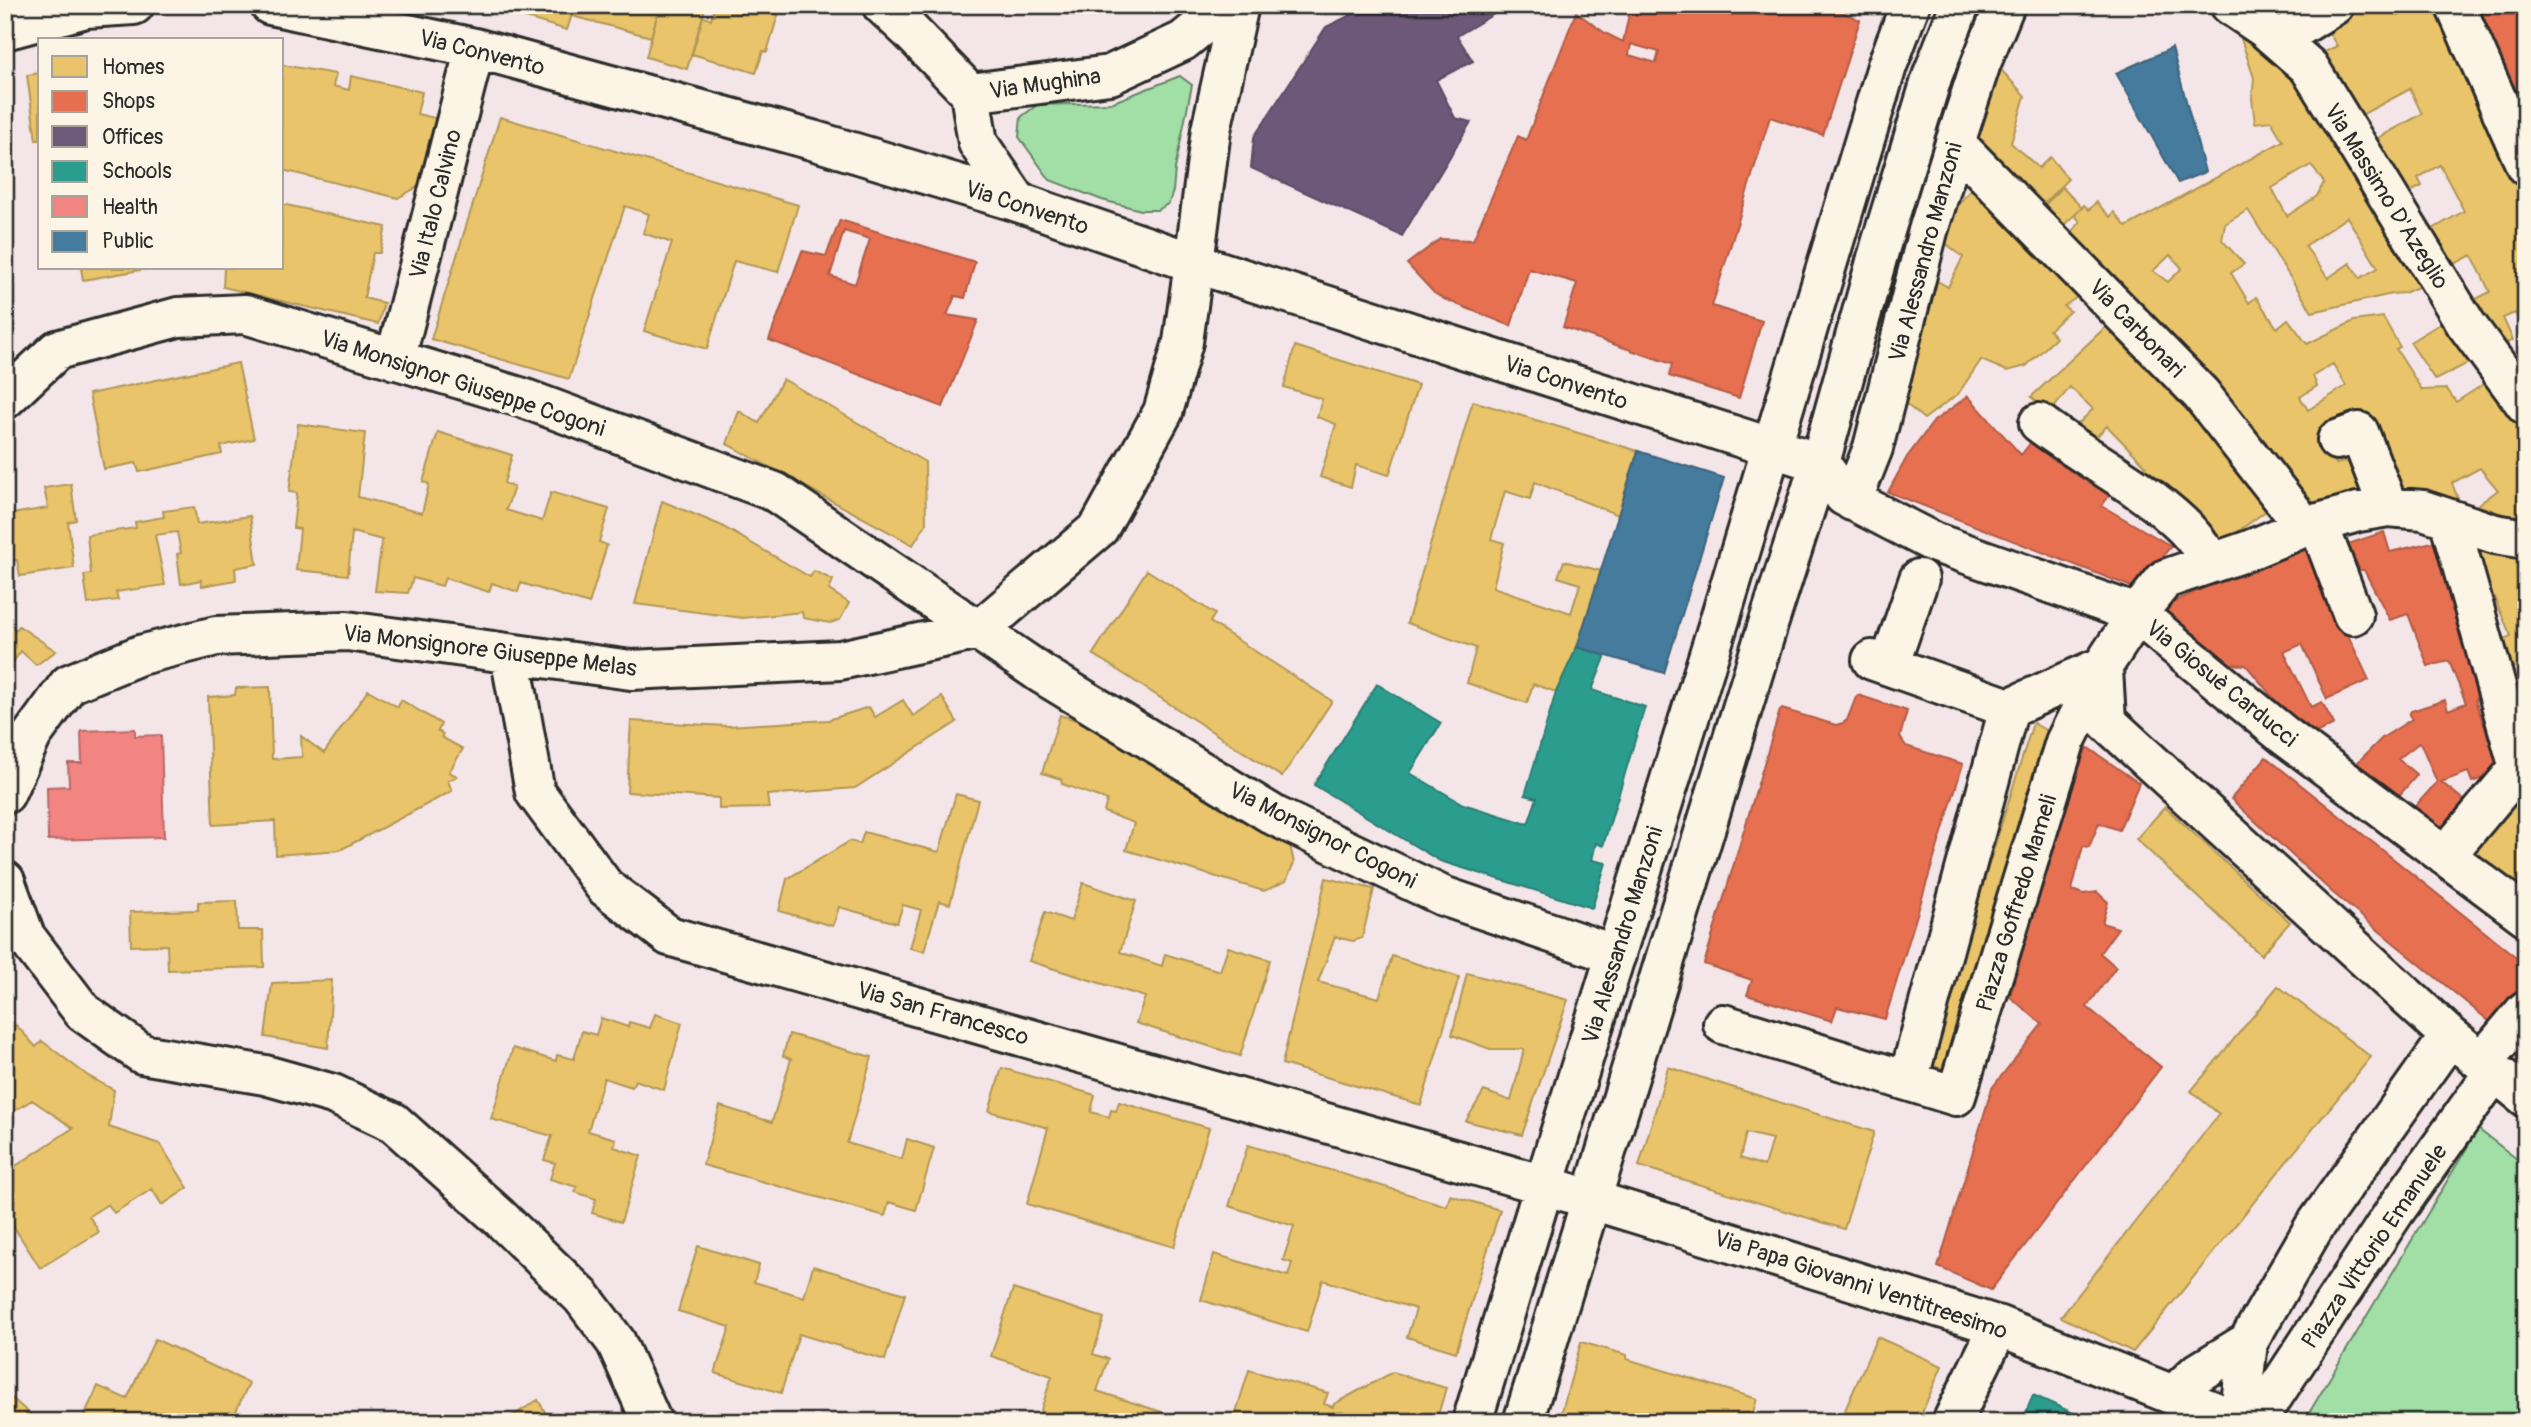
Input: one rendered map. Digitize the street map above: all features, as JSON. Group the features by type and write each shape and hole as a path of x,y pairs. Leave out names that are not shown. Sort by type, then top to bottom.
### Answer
{"street":[{"path":"5,30 86,8 134,5"},
{"name":"Via Convento","path":"270,5 475,48 812,139 1018,202 1194,263 1772,448"},
{"name":"Via Mughina","path":"882,5 970,93 978,143 1018,202"},
{"name":"Via Mughina","path":"970,93 1110,75 1183,41 1227,5"},
{"name":"Via Monsignore Giuseppe Melas","path":"5,794 32,734 69,684 140,655 216,636 347,631 631,670 840,660 979,630 1099,528 1163,412 1183,342 1211,130 1239,5"},
{"name":"Via Alessandro Manzoni","path":"1472,1422 1887,65 1910,5"},
{"name":"Via Alessandro Manzoni","path":"1523,1422 1820,463 1928,87 1960,5"},
{"name":"Via Alessandro Manzoni","path":"1852,501 1874,448 1928,231 1955,143 1981,63 2005,5"},
{"name":"Via Massimo D'Azeglio","path":"2230,5 2278,40 2309,67 2466,324 2526,405"},
{"path":"2278,40 2334,5"},
{"path":"2455,5 2526,166"},
{"name":"Via Italo Calvino","path":"395,360 475,48"},
{"name":"Via Carbonari","path":"1955,143 2201,394 2311,525 2353,615"},
{"name":"Via Monsignor Giuseppe Cogoni","path":"5,399 57,350 178,317 245,314 523,398 775,492 979,630"},
{"path":"2039,423 2182,524 2213,562"},
{"path":"2337,440 2359,432 2388,507"},
{"path":"1772,448 1820,463"},
{"name":"Via Giosuè Carducci","path":"1820,463 1844,496 1933,542 2137,614 2285,736 2526,916"},
{"name":"Piazza Goffredo Mameli","path":"1723,1024 1956,1096 2065,742 2103,667 2137,614 2165,579 2311,525 2388,507 2423,510 2495,534 2526,539"},
{"path":"2445,856 2519,768 2449,519"},
{"path":"1919,579 1880,663 2008,708 2103,667 2106,721 2450,1036 2526,1097"},
{"name":"Via Monsignor Cogoni","path":"979,630 1042,674 1275,816 1443,896 1616,955"},
{"name":"Via San Francesco","path":"510,654 535,792 606,887 669,936 1544,1185"},
{"path":"1908,1082 2008,708"},
{"path":"5,881 25,936 83,1012 142,1054 265,1074 333,1094 393,1122 499,1217 582,1297 616,1342 652,1422"},
{"name":"Piazza Vittorio Emanuele","path":"2246,1421 2395,1211 2526,1010"},
{"path":"2248,1342 2196,1374 2175,1394 2246,1421 2248,1342 2313,1228 2450,1036"},
{"name":"Via Papa Giovanni Ventitreesimo","path":"1544,1185 1999,1326 2175,1394"},
{"path":"1952,1422 1999,1326"}],"green space":[{"path":"1180,76 1192,85 1173,191 1169,203 1158,210 1141,210 1102,200 1050,180 1019,137 1021,117 1037,105 1111,103"},
{"path":"2478,1129 2526,1166 2526,1422 2314,1422 2306,1418"}],"building: Homes":[{"path":"499,5 575,5 567,30 498,10"},
{"path":"575,5 660,5 651,37 572,16"},
{"path":"660,5 706,5 687,69 646,57"},
{"path":"715,5 781,5 767,52 763,51 756,73 692,54 703,17 711,19"},
{"path":"1046,5 1149,5 1139,11 1069,15"},
{"path":"2247,5 2318,5 2284,28"},
{"path":"2357,5 2437,5 2526,207 2526,335 2515,313 2503,318 2513,340 2497,348 2474,300 2490,292 2472,255 2442,270 2422,235 2464,211 2440,165 2418,178 2422,186 2401,197 2369,143 2422,114 2410,89 2354,119 2316,56 2337,46 2325,26"},
{"path":"2240,36 2258,43 2278,59 2323,118 2423,285 2404,293 2312,312 2248,210 2225,224 2222,240 2244,264 2231,273 2249,303 2256,297 2277,328 2288,319 2307,344 2354,321 2383,317 2400,347 2396,349 2422,390 2447,389 2456,402 2487,382 2526,435 2526,523 2478,505 2498,490 2480,468 2452,483 2458,499 2403,492 2359,412 2321,436 2336,464 2360,458 2370,490 2313,505 2308,503 2292,484 2266,442 2227,398 2070,242 2080,222 2075,215 2084,205 2089,210 2096,202 2110,217 2114,212 2126,227 2283,141 2271,121 2255,123 2252,99 2254,78","holes":["2311,165 2324,182 2317,196 2287,216 2272,188","2347,217 2378,268 2360,278 2350,263 2328,278 2305,246","2170,255 2182,268 2168,282 2153,271","2333,364 2346,386 2308,410 2300,397 2317,386 2313,376"]},
{"path":"1993,61 2025,96 2011,143 2039,168 2050,157 2068,179 2033,214 1969,151"},
{"path":"284,65 336,74 333,86 349,90 351,76 422,92 417,114 439,119 419,186 398,198 284,170"},
{"path":"38,73 38,140 36,140 27,75"},
{"path":"500,117 798,205 778,272 734,261 707,349 644,331 672,243 643,233 649,214 625,206 569,379 431,339"},
{"path":"1980,178 2086,291 2064,306 2070,311 2049,330 2056,338 2026,366 2007,371 1981,360 1958,394 1924,419 1900,399 1932,278 1948,287 1963,257 1939,238 1957,206"},
{"path":"2062,187 2082,208 2064,225 2045,205"},
{"path":"284,204 386,227 380,253 373,253 364,298 384,303 378,324 223,287 224,270 284,270"},
{"path":"81,270 140,270 83,280"},
{"path":"2446,320 2472,361 2435,380 2410,342"},
{"path":"2112,321 2259,489 2270,508 2233,535 2210,544 2136,478 2146,466 2107,426 2090,443 2073,429 2093,409 2070,387 2050,413 2031,397"},
{"path":"1295,346 1418,385 1389,475 1356,465 1351,487 1320,477 1336,424 1317,417 1322,399 1284,387"},
{"path":"238,363 254,439 221,446 222,454 139,472 136,463 104,469 89,394"},
{"path":"783,379 925,462 926,524 913,545 727,444 739,411 759,423"},
{"path":"1473,401 1638,451 1618,515 1535,482 1530,499 1505,491 1491,539 1504,543 1493,587 1571,613 1580,584 1558,577 1564,561 1601,571 1577,647 1556,692 1533,684 1527,703 1467,683 1476,648 1407,623"},
{"path":"298,424 365,433 358,497 422,513 429,484 423,482 438,432 512,455 504,483 514,487 506,510 542,521 551,492 609,509 599,542 607,545 589,604 521,583 518,592 492,583 489,592 445,578 442,586 413,578 408,593 375,591 382,540 352,532 348,575 296,570 300,529 293,528 297,493 289,492"},
{"path":"71,484 76,520 68,522 74,568 20,576 17,560 5,561 5,515 48,508 44,488"},
{"path":"662,501 720,525 810,577 814,571 833,580 829,590 849,603 840,620 830,623 803,618 802,612 743,618 635,604"},
{"path":"194,507 197,524 250,516 257,564 235,568 236,580 202,586 201,580 181,584 177,554 181,553 177,532 155,535 165,585 116,592 118,600 88,604 84,575 91,574 87,535 136,528 135,522 164,517 163,511"},
{"path":"2473,550 2526,555 2526,671 2523,663 2500,674 2491,645 2511,636"},
{"path":"1147,570 1215,614 1210,622 1332,701 1282,777 1093,654"},
{"path":"5,621 16,630 19,626 56,651 36,665 21,651 5,673"},
{"path":"270,687 272,759 302,757 301,736 324,753 368,690 398,707 401,700 441,724 438,731 443,734 441,737 463,749 449,772 457,776 448,781 452,791 340,850 276,855 275,821 213,825 208,697 235,695 236,688"},
{"path":"942,697 957,722 855,788 767,795 769,808 719,809 719,798 627,792 631,721 728,726 828,720 869,707 875,717 903,700 913,716"},
{"path":"1060,715 1100,728 1284,838 1290,845 1294,863 1286,881 1264,891 1126,850 1134,823 1104,812 1107,800 1062,784 1061,779 1042,773"},
{"path":"2033,723 2056,736 1949,1072 1927,1063"},
{"path":"2526,792 2526,908 2457,854"},
{"path":"956,794 978,800 950,904 939,901 924,951 910,948 921,910 903,905 897,923 839,907 833,926 779,911 787,879 850,841 860,844 864,832 939,852"},
{"path":"2165,807 2290,922 2261,955 2136,839"},
{"path":"1326,878 1374,889 1362,938 1353,941 1335,937 1318,982 1379,998 1392,956 1459,977 1421,1105 1282,1064"},
{"path":"1083,883 1136,901 1120,952 1162,966 1165,954 1220,971 1228,947 1270,960 1240,1056 1136,1023 1145,997 1029,961 1045,912 1071,921"},
{"path":"237,901 238,930 263,930 264,967 168,970 167,945 131,946 130,912 198,910 198,902"},
{"path":"1467,973 1568,1000 1522,1135 1466,1121 1484,1091 1511,1101 1524,1049 1490,1049 1452,1035"},
{"path":"332,980 328,1048 265,1037 272,983"},
{"path":"2278,986 2371,1057 2133,1352 2061,1317 2219,1114 2191,1091"},
{"path":"655,1014 682,1023 664,1090 635,1080 632,1087 604,1078 588,1131 616,1139 614,1147 641,1156 621,1222 592,1213 596,1199 575,1192 577,1187 550,1179 555,1163 544,1160 552,1136 491,1119 513,1048 556,1061 557,1055 574,1059 582,1031 596,1035 601,1018 628,1027 629,1022 650,1028"},
{"path":"16,1025 36,1047 42,1041 88,1076 114,1090 109,1127 160,1144 188,1188 162,1205 152,1189 114,1213 108,1204 89,1216 99,1232 40,1268 7,1216 15,1211 5,1194 5,1173 73,1128 32,1100 5,1117 5,1038"},
{"path":"789,1034 872,1057 847,1143 902,1159 907,1139 934,1148 916,1210 889,1202 885,1216 703,1165 720,1106 772,1122 791,1059 783,1056"},
{"path":"1668,1067 1874,1132 1844,1229 1639,1166","holes":["1746,1133 1772,1139 1764,1166 1740,1158"]},
{"path":"1002,1068 1095,1095 1091,1112 1109,1117 1111,1110 1116,1111 1119,1102 1209,1128 1174,1247 1027,1204 1048,1128 989,1111"},
{"path":"1248,1145 1447,1206 1450,1195 1500,1210 1456,1352 1407,1337 1416,1309 1323,1280 1307,1332 1201,1300 1214,1254 1288,1276 1292,1263 1283,1260 1294,1226 1229,1206"},
{"path":"698,1246 759,1265 754,1282 804,1297 813,1266 905,1294 885,1360 799,1334 781,1393 715,1373 730,1327 678,1311"},
{"path":"1013,1289 1104,1318 1093,1354 1108,1359 1097,1391 1177,1417 1176,1422 1037,1422 1052,1376 991,1356"},
{"path":"1877,1337 1942,1366 1918,1422 1853,1422 1842,1417"},
{"path":"155,1339 249,1383 231,1422 81,1422 98,1386 127,1399"},
{"path":"1581,1342 1757,1399 1750,1422 1669,1422 1637,1411 1633,1422 1559,1422"},
{"path":"1249,1370 1328,1393 1324,1404 1333,1407 1393,1372 1446,1388 1436,1422 1233,1422"},
{"path":"5,1392 30,1414 22,1422 5,1422"},
{"path":"538,1400 551,1422 503,1422"}],"building: Shops":[{"path":"1631,5 1826,5 1860,20 1823,135 1770,117 1712,306 1762,321 1739,398 1669,376 1672,364 1563,327 1577,283 1529,269 1511,326 1444,299 1434,293 1407,264 1440,239 1473,240 1518,136 1526,140 1576,12 1623,42","holes":["1631,44 1659,52 1656,63 1629,55"]},
{"path":"2476,5 2526,5 2526,120"},
{"path":"840,220 975,262 965,298 955,296 947,315 978,320 943,407 769,340 802,251 826,256","holes":["844,231 870,239 855,284 830,276"]},
{"path":"1968,396 2021,455 2035,437 2115,486 2102,506 2171,546 2137,589 1888,492 1907,457 1934,421"},
{"path":"2384,532 2390,552 2437,541 2487,695 2475,700 2501,772 2472,782 2468,772 2441,782 2475,809 2446,844 2410,812 2437,782 2420,742 2398,759 2417,775 2395,800 2355,765 2382,738 2412,719 2409,715 2411,711 2445,700 2448,710 2466,703 2449,661 2428,666 2408,614 2390,620 2364,570 2360,570 2348,544"},
{"path":"2304,541 2369,680 2327,699 2302,644 2284,652 2311,707 2322,702 2334,724 2312,735 2289,717 2246,665 2227,664 2163,613 2165,606"},
{"path":"1858,695 1907,711 1900,737 1906,746 1963,764 1885,1019 1837,1007 1832,1021 1747,995 1752,980 1704,964 1780,710 1836,725 1847,720"},
{"path":"2087,747 2139,783 2119,830 2099,823 2089,847 2083,846 2072,890 2083,894 2097,892 2108,902 2102,923 2118,928 2100,953 2116,967 2087,1007 2161,1067 1991,1290 1938,1267 1992,1088 2042,1024 2010,997 2054,837"},
{"path":"2266,757 2526,965 2526,988 2495,1026 2333,893 2231,799"}],"building: Offices":[{"path":"1371,5 1495,5 1499,11 1457,36 1473,61 1436,80 1455,118 1471,122 1402,236 1251,168 1254,137 1326,27"}],"building: Schools":[{"path":"1577,647 1606,655 1592,690 1645,707 1603,846 1596,843 1592,860 1606,863 1592,908 1440,861 1314,785 1377,684 1441,723 1410,773 1463,804 1528,824 1537,798 1525,795 1556,692"},
{"path":"2033,1395 2093,1422 2022,1422"}],"building: Health":[{"path":"135,729 135,736 161,735 164,837 48,840 47,787 69,786 68,763 82,763 81,731"}],"building: Public":[{"path":"2172,48 2205,172 2178,183 2116,73"},
{"path":"1638,451 1724,478 1664,673 1577,647"}]}
